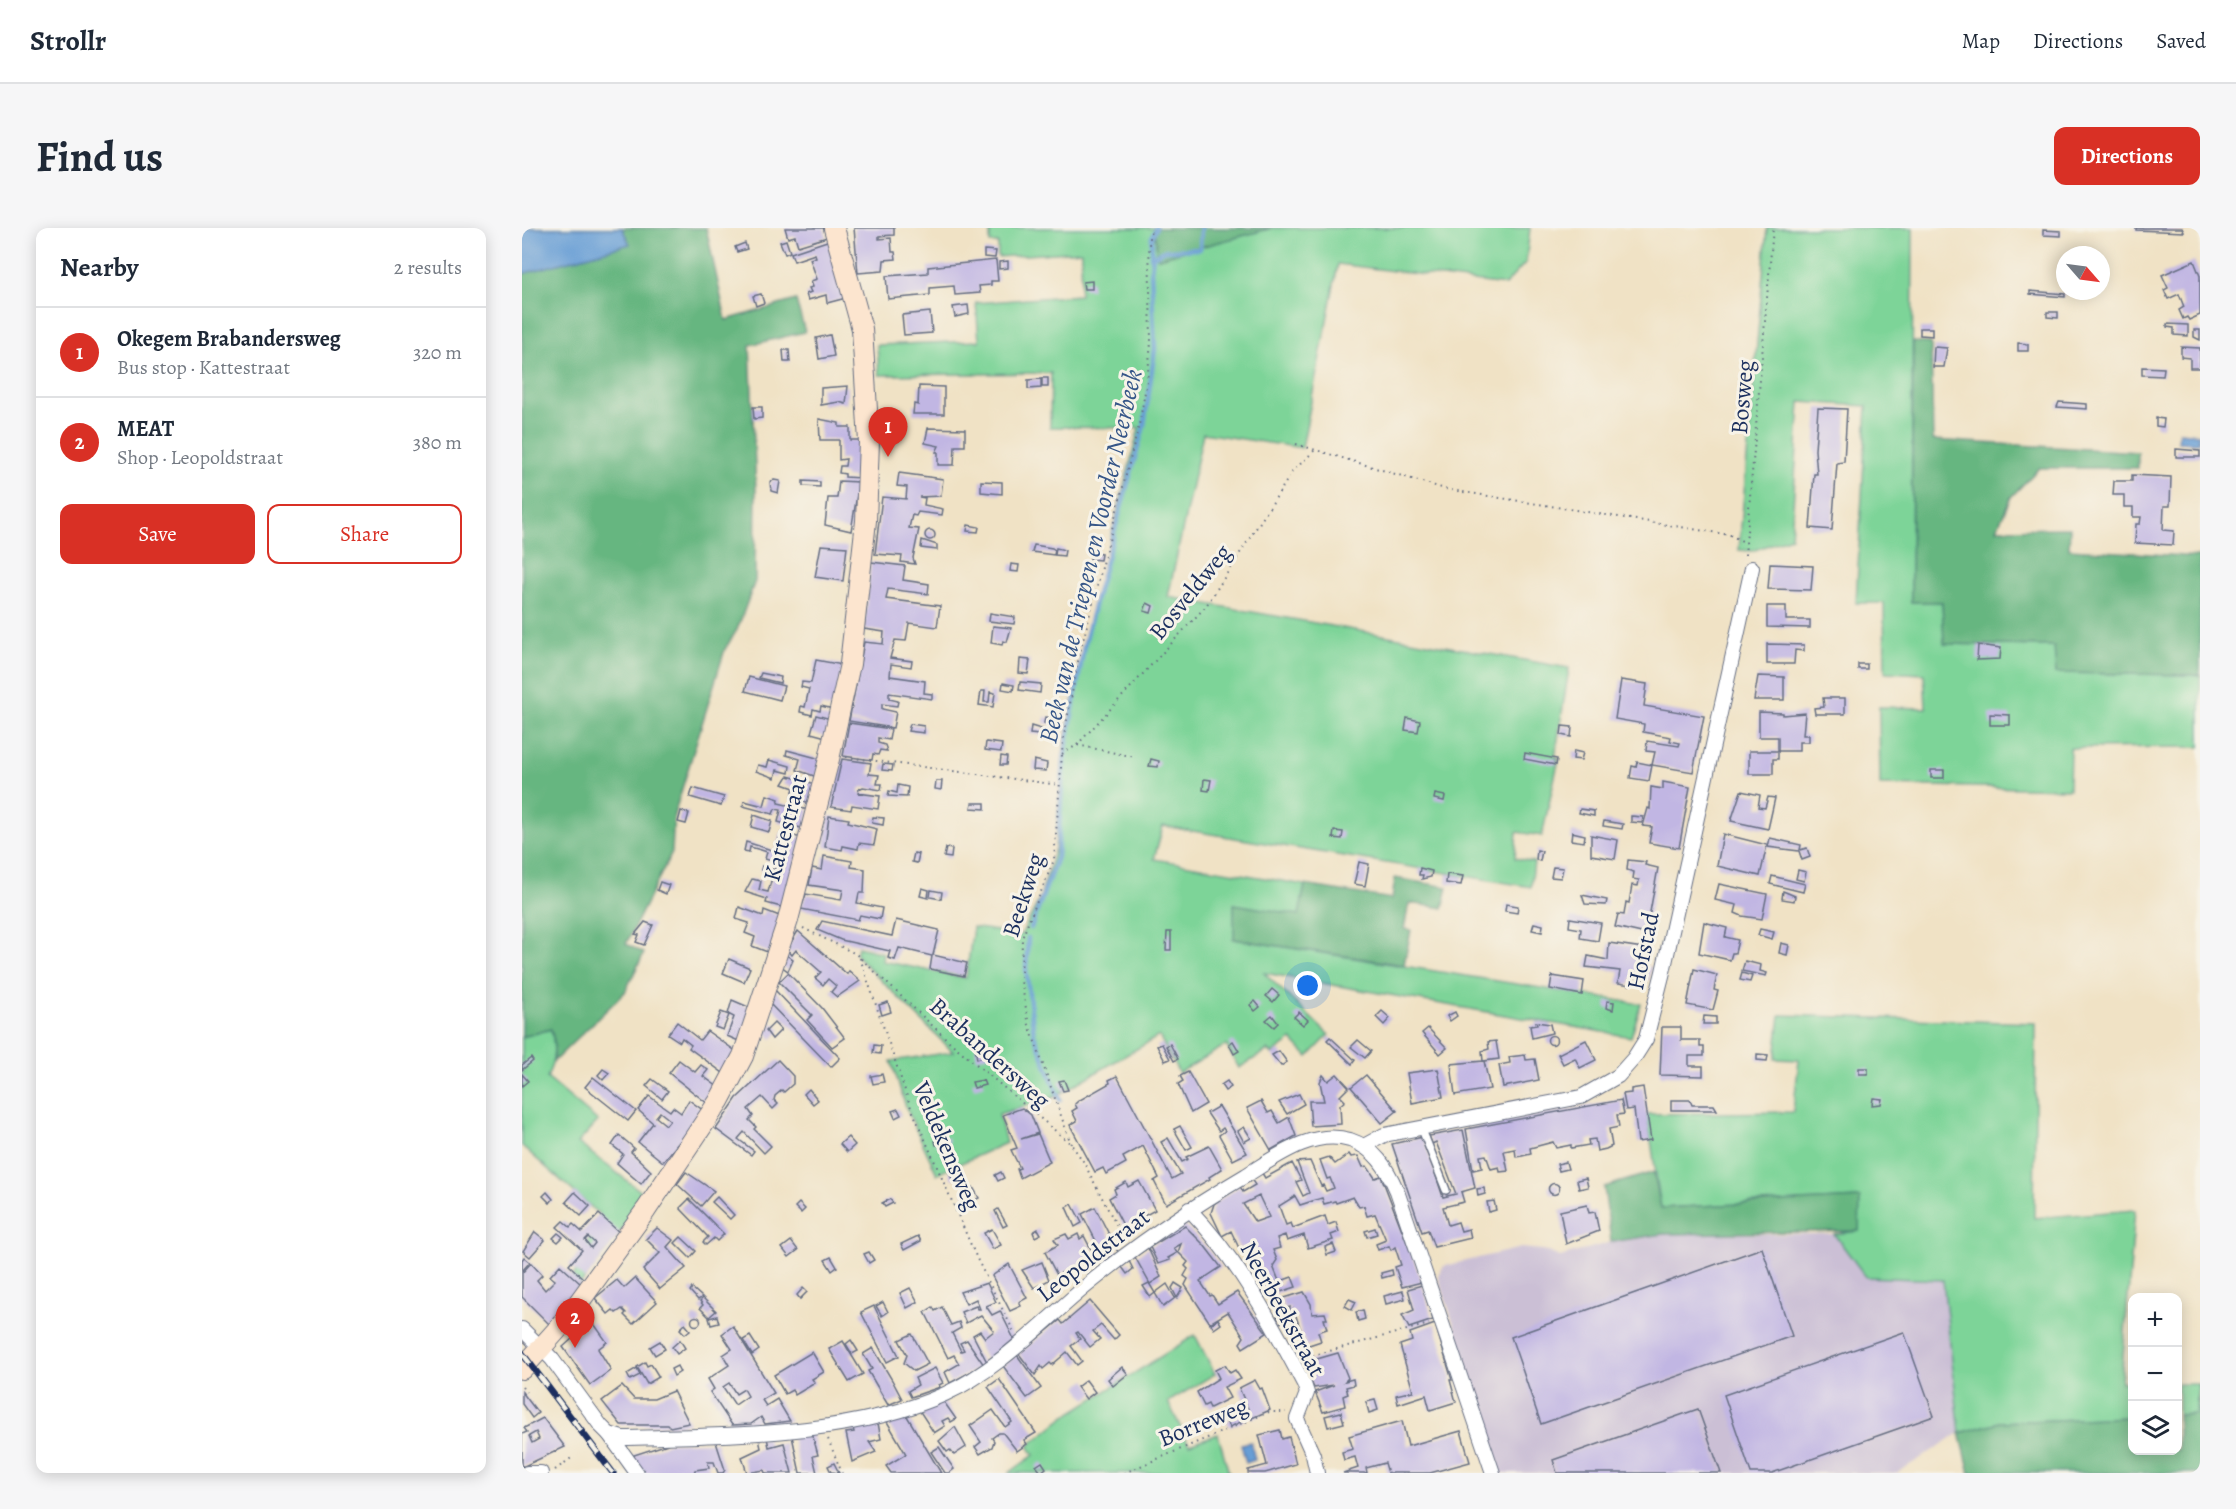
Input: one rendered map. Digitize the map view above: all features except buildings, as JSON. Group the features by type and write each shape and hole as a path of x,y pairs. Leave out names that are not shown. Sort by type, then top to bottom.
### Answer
{"main road":[{"name":"Kattestraat","path":"522,1369 566,1320 646,1210 719,1101 743,1056 788,920 830,755 850,664 866,521 869,442 862,329 834,228"}],"street":[{"name":"Hofstad","path":"1364,1146 1384,1135 1581,1096 1618,1076 1646,1039 1752,568"},
{"name":"Leopoldstraat","path":"609,1434 622,1438 751,1434 825,1425 900,1410 945,1394 992,1365 1130,1251 1189,1209 1286,1150 1311,1140 1348,1140 1364,1146"},
{"path":"1364,1146 1375,1154 1393,1182 1493,1473"},
{"name":"Neerbeekstraat","path":"1189,1209 1220,1241 1240,1270 1292,1361 1307,1393 1297,1419 1313,1455 1317,1473"},
{"path":"522,1329 552,1359 637,1473"}],"lane":[{"path":"1421,1127 1446,1190"}],"path":[{"name":"Beekweg","path":"1071,1144 1029,1025 1022,981 1022,938 1054,860 1062,754 1079,656 1136,436 1147,381 1151,343 1149,237 1153,228"},
{"name":"Bosweg","path":"1752,568 1745,556 1773,228"},
{"path":"1296,444 1445,489 1730,534 1746,543"},
{"name":"Bosveldweg","path":"1062,754 1077,745 1206,606 1293,471 1315,450"},
{"path":"1077,745 1135,757"},
{"path":"830,755 1060,785"},
{"name":"Brabandersweg","path":"788,920 860,957 951,1043 1071,1144 1090,1173 1130,1251"},
{"name":"Veldekensweg","path":"860,957 910,1105 978,1261 1019,1343"},
{"path":"1292,1361 1440,1321"},
{"path":"522,1387 526,1392"},
{"name":"Borreweg","path":"1124,1473 1269,1412 1298,1412"},
{"path":"825,1425 829,1443 842,1473"},
{"path":"539,1473 574,1456"}],"shaded area":[{"path":"1663,1234 1834,1234 1866,1276 1943,1280 1960,1433 1897,1473 1501,1473 1438,1275 1444,1266 1521,1248 1543,1250 1560,1257 1611,1242"}],"green space":[{"path":"522,228 706,228 726,320 796,300 805,332 750,345 756,491 755,581 737,630 725,649 674,815 672,852 626,944 644,953 625,992 554,1061 554,1041 551,1029 522,1037"},
{"path":"990,228 1154,228 1158,258 1272,228 1530,228 1526,262 1505,285 1338,264 1302,448 1203,433 1168,597 1569,668 1555,758 1559,758 1542,836 1517,832 1515,858 1534,862 1531,887 1163,826 1154,859 1305,885 1300,915 1234,939 1641,1004 1631,1037 1264,973 1329,1035 1308,1057 1292,1040 1272,1054 1268,1050 1239,1068 1226,1045 1179,1073 1159,1036 1052,1098 999,1114 1006,1143 937,1174 907,1110 891,1061 953,1052 856,955 858,947 883,953 882,961 966,978 973,927 1021,935 1040,898 1055,848 1064,747 1083,645 1139,428 1050,427 1051,373 879,375 877,345 979,341 976,303 1080,295 1082,251 998,257 998,243 990,243"},
{"path":"1154,228 1272,228 1158,258"},
{"path":"1767,228 1913,228 1911,602 1942,602 1945,644 2055,646 2056,673 2200,675 2200,747 2070,748 2069,789 1880,785 1879,707 1926,708 1924,674 1885,672 1884,603 1856,603 1867,406 1800,402 1791,537 1752,551 1739,550"},
{"path":"1913,342 1931,343 1933,440 2138,452 2138,468 2039,468 2011,497 1997,529 2070,528 2069,549 2200,557 2200,675 2056,673 2054,646 1944,644 1942,602 1911,602"},
{"path":"1395,878 1448,887 1443,908 1409,903 1404,929 1411,930 1404,965 1234,939 1234,904 1299,915 1305,885 1392,899"},
{"path":"1780,1015 2036,1023 2034,1218 2135,1210 2121,1382 2128,1383 2128,1417 1999,1422 1960,1433 1943,1280 1866,1277 1834,1234 1859,1231 1859,1198 1661,1208 1647,1114 1793,1112 1799,1060 1775,1059"},
{"path":"551,1029 553,1054 547,1078 598,1121 578,1143 647,1196 557,1316 599,1214 522,1146 522,1037"},
{"path":"1654,1172 1661,1208 1860,1198 1859,1231 1663,1234 1611,1242 1604,1187"},
{"path":"1195,1335 1215,1374 1168,1402 1189,1444 1218,1434 1229,1473 1009,1473 1034,1455 1028,1446 1064,1417"},
{"path":"2182,1384 2198,1384 2196,1414 2182,1415"},
{"path":"2198,1384 2200,1473 1970,1473 1960,1433 1999,1422 2128,1417 2128,1455 2182,1455 2182,1415 2196,1414"}],"water":[{"path":"522,228 622,228 630,244 522,274"},
{"path":"2179,432 2199,434 2198,443 2178,442"},
{"path":"1251,1442 1255,1460 1246,1463 1241,1444"}],"waterway":[{"path":"1151,257 1152,236 1156,228"},
{"name":"Beek van de Triepen en Voorder Neerbeek","path":"1031,928 1057,857 1064,759 1084,647 1144,426 1155,349 1151,271 1153,256 1166,250 1200,249 1201,228"},
{"name":"Beek van de Triepen en Voorder Neerbeek","path":"1028,938 1026,969 1034,1034 1060,1100"}],"railway":[{"path":"522,1353 613,1473"}],"place":[{"name":"Okegem Brabandersweg","path":"888,457"},
{"name":"MEAT","path":"575,1348"}]}
